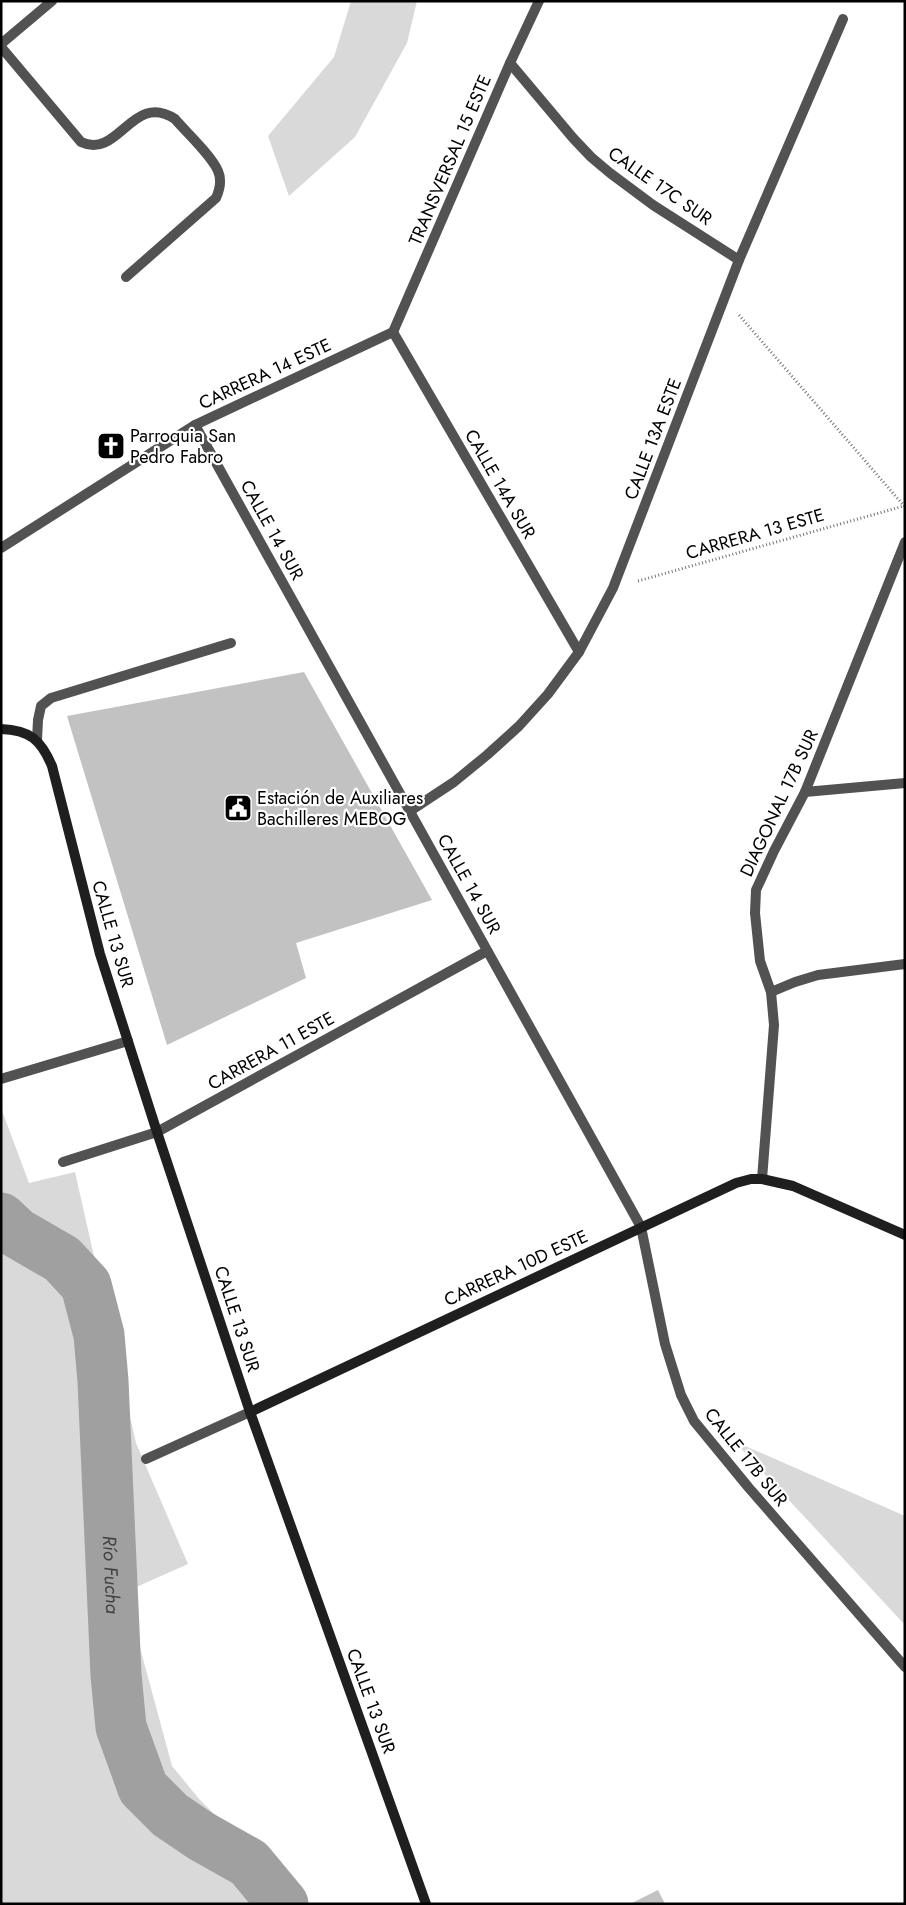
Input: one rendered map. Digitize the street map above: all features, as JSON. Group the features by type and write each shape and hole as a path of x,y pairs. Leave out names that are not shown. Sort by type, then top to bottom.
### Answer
{"main road":[{"path":"1,729 21,732 36,740"},
{"name":"CALLE 13 SUR","path":"36,740 46,752 52,766 86,904 157,1132 250,1412 426,1904"},
{"name":"CARRERA 10D ESTE","path":"250,1412 736,1183 751,1179 762,1179 793,1186 905,1235"}],"street":[{"path":"52,1 1,46 81,142 88,145 104,144 140,116 148,112 157,111 175,119 214,164 220,181 216,198 126,278"},
{"name":"TRANSVERSAL 15 ESTE","path":"393,332 510,62 539,1"},
{"name":"CALLE 13A ESTE","path":"410,811 454,782 512,732 548,694 579,652 613,588 739,260 843,19"},
{"name":"CALLE 17C SUR","path":"510,62 591,157 653,205 739,260"},
{"name":"CARRERA 14 ESTE","path":"1,548 195,425 393,332"},
{"name":"CALLE 14A SUR","path":"393,332 579,652"},
{"name":"CALLE 14 SUR","path":"195,425 641,1227"},
{"name":"DIAGONAL 17B SUR","path":"762,1179 774,1025 771,992 760,961 755,912 756,890 805,792 905,542"},
{"path":"36,740 41,706 51,698 231,643"},
{"path":"805,792 905,783"},
{"name":"CARRERA 11 ESTE","path":"63,1162 157,1132 488,951"},
{"path":"771,992 818,975 905,964"},
{"path":"1,1079 128,1041"},
{"name":"CALLE 17B SUR","path":"641,1227 665,1344 680,1395 694,1421 743,1481 905,1667"},
{"name":"CARRERA 10D ESTE","path":"146,1459 250,1412"}],"path":[{"path":"725,299 904,506"},
{"name":"CARRERA 13 ESTE","path":"613,588 904,506"}],"shaded area":[{"path":"351,1 417,1 407,43 355,137 289,196 268,136 334,57"},
{"path":"1,1108 29,1183 75,1172 136,1443 188,1564 125,1592 172,1766 200,1800 305,1904 1,1904"},
{"path":"734,1441 905,1516 905,1625"}],"building":[{"name":"Estación de Auxiliares Bachilleres MEBOG","path":"304,672 432,900 296,943 306,978 167,1045 67,716"},
{"path":"658,1890 665,1904 630,1904"}],"waterway":[{"name":"Río Fucha","path":"1,1218 17,1233 62,1259 86,1285 99,1335 103,1381 116,1675 121,1727 143,1788 170,1815 201,1836 249,1863 283,1904"}],"place":[{"name":"Parroquia San Pedro Fabro","path":"111,446"},
{"name":"Estación de Auxiliares Bachilleres MEBOG","path":"238,808"}]}
